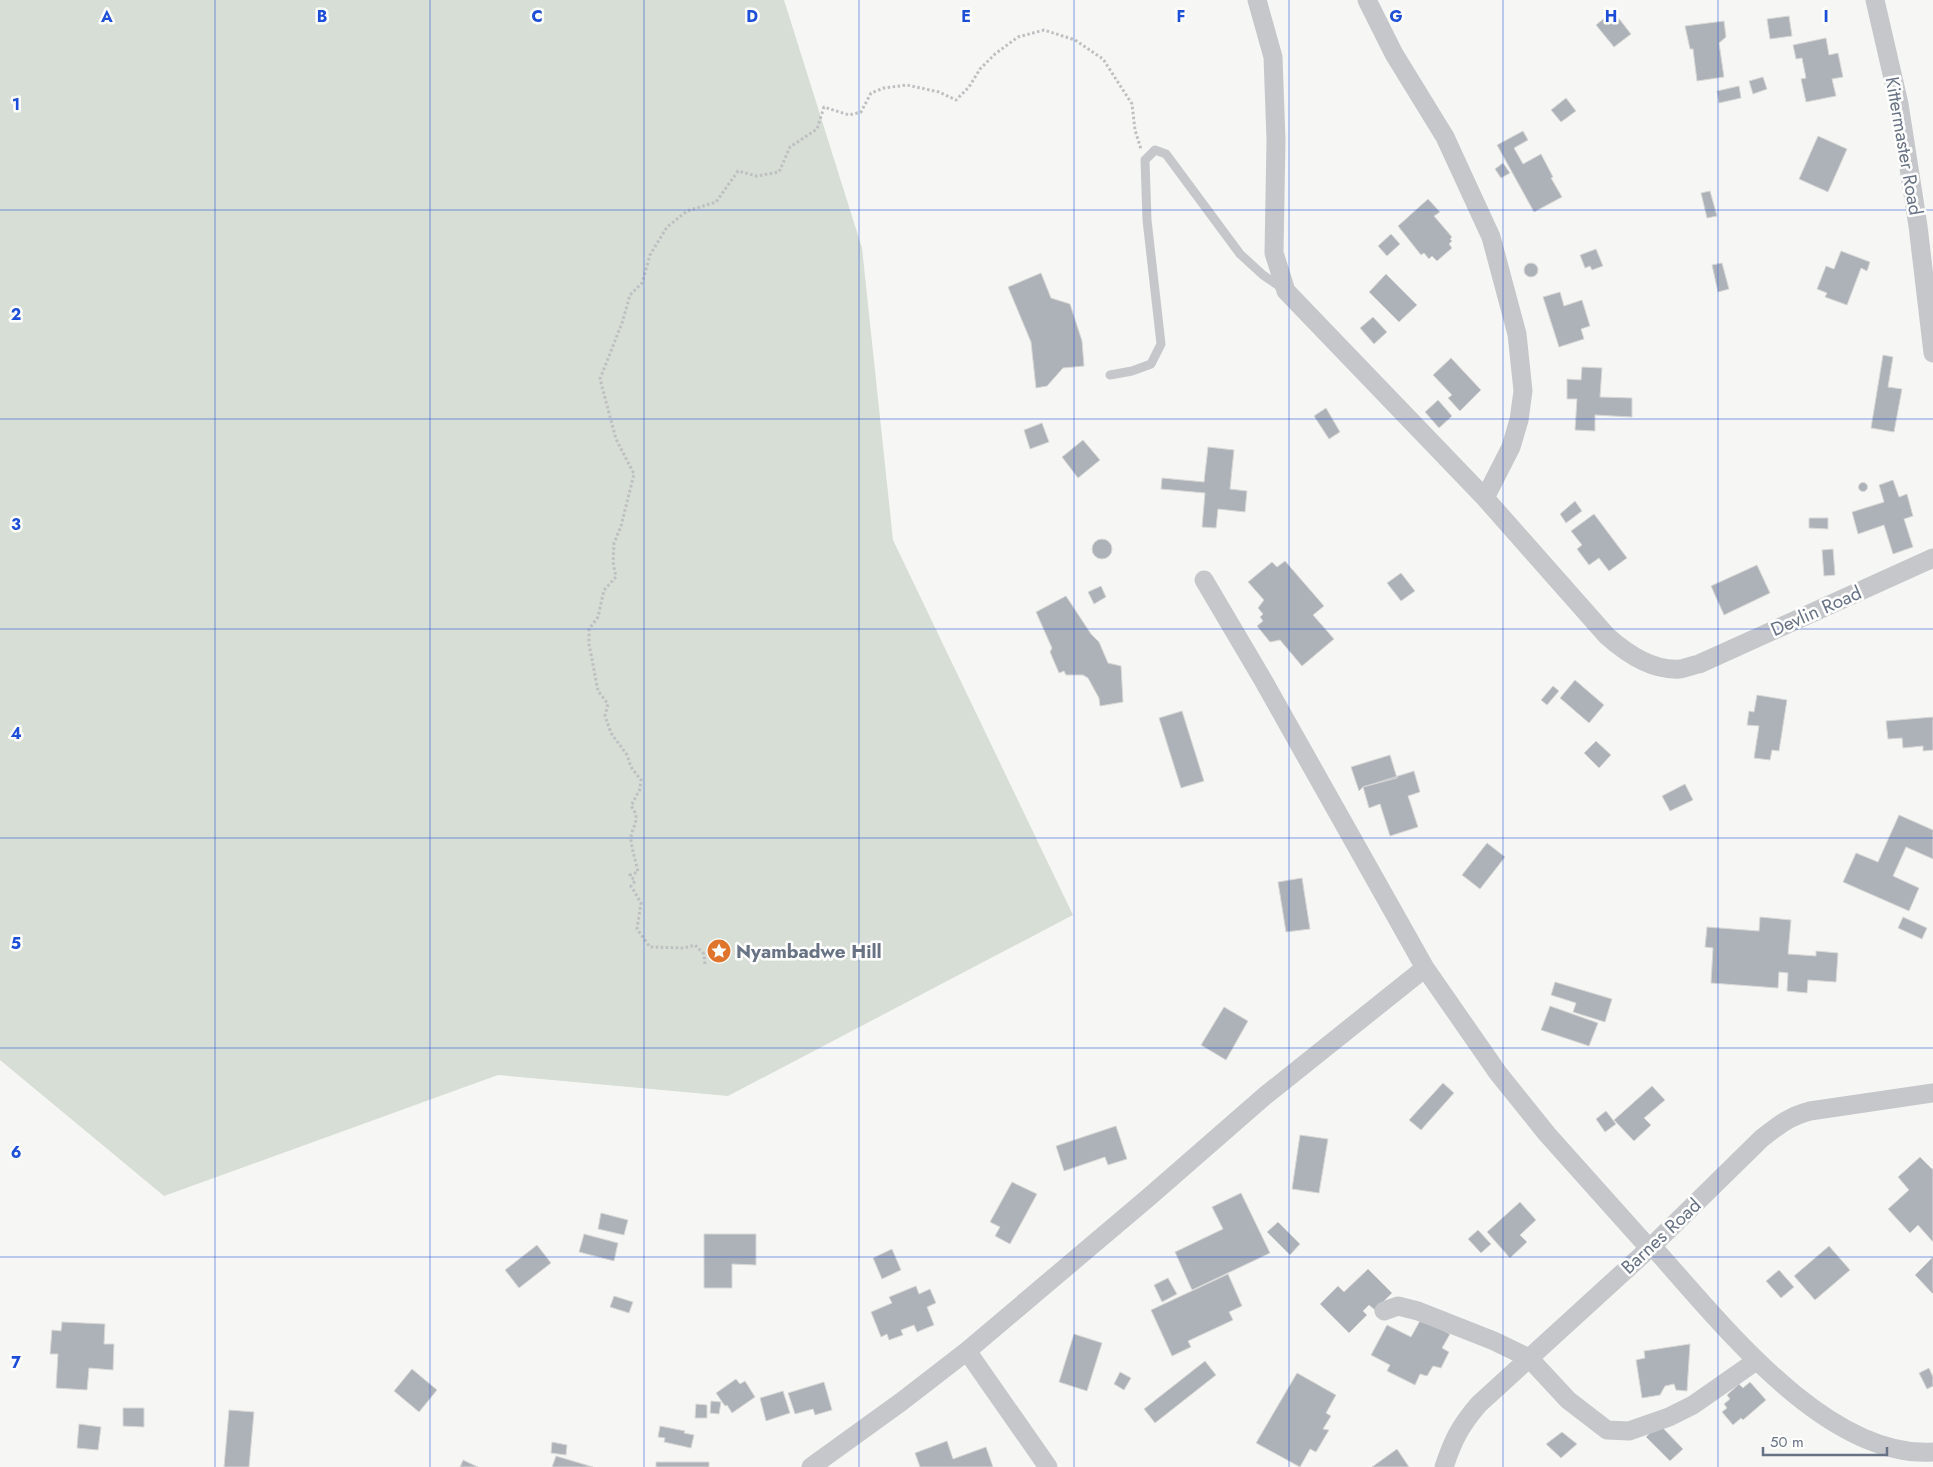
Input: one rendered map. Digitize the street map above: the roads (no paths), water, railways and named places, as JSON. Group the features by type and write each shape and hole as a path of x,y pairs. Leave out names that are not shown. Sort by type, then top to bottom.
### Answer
{"street":[{"path":"1257,0 1273,57 1276,140 1274,254 1286,291"},
{"path":"1367,0 1394,54 1445,137 1491,237 1517,334 1523,391 1519,420 1511,447 1485,498"},
{"name":"Kittermaster Road","path":"1875,0 1899,104 1918,226 1933,353"},
{"name":"Devlin Road","path":"1286,291 1485,498 1607,636 1620,648 1661,668 1680,669 1698,664 1933,558"},
{"path":"1204,580 1263,680 1425,968 1498,1073 1547,1134 1756,1361 1823,1417 1860,1438 1904,1451 1933,1452"},
{"path":"811,1467 901,1402 967,1351 1142,1204 1266,1095 1351,1025 1425,968"},
{"name":"Barnes Road","path":"1444,1467 1462,1423 1479,1404 1650,1247 1761,1139 1793,1115 1842,1105 1933,1093"},
{"path":"1384,1311 1398,1306 1418,1312 1494,1341 1529,1358 1568,1400 1598,1425 1607,1430 1629,1431 1670,1418 1693,1405 1756,1361"},
{"path":"967,1351 1048,1467"}],"lane":[{"path":"1110,375 1132,371 1151,364 1161,344 1146,220 1145,160 1155,150 1166,154 1240,254 1262,275 1286,291"}],"place":[{"name":"Nyambadwe Hill","path":"719,951"}]}
